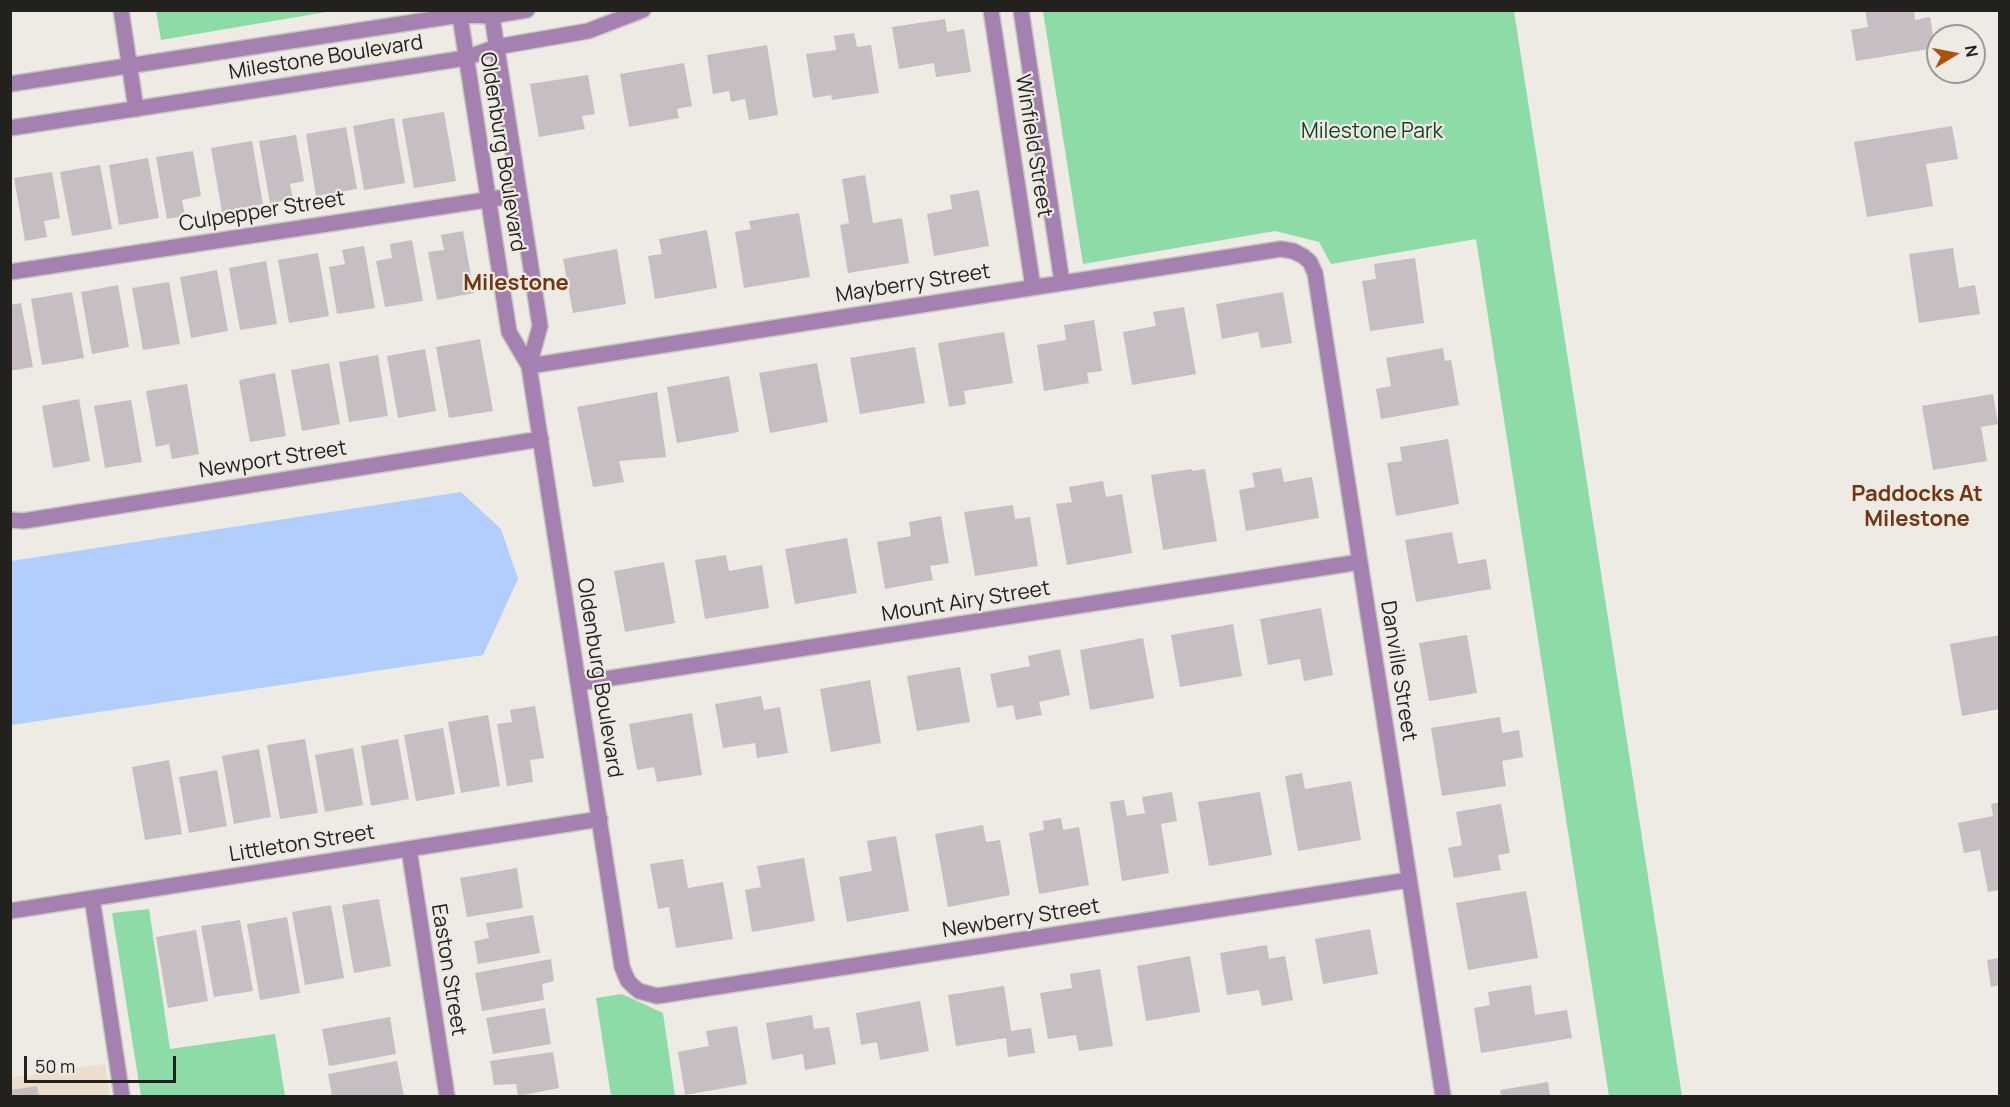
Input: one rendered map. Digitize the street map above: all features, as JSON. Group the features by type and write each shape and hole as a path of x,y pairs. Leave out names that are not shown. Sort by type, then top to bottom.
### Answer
{"street":[{"path":"121,10 136,109"},
{"name":"Milestone Boulevard","path":"10,84 459,13 527,10"},
{"name":"Milestone Boulevard","path":"10,128 466,58 496,46 588,31 643,10"},
{"name":"Winfield Street","path":"991,10 1033,287"},
{"name":"Winfield Street","path":"1021,10 1062,282"},
{"name":"Oldenburg Boulevard","path":"459,13 509,332 529,366 622,967 628,981 639,991"},
{"name":"Oldenburg Boulevard","path":"491,13 540,326 529,366"},
{"name":"Culpepper Street","path":"10,272 519,195"},
{"name":"Mayberry Street","path":"529,366 1281,249 1293,250 1304,256"},
{"name":"Danville Street","path":"1304,256 1315,273 1443,1096"},
{"name":"Newport Street","path":"10,520 23,521 541,440"},
{"name":"Mount Airy Street","path":"579,684 1360,562"},
{"name":"Littleton Street","path":"10,911 600,819"},
{"name":"Easton Street","path":"409,849 447,1096"},
{"name":"Newberry Street","path":"639,991 657,996 1409,880"},
{"path":"92,898 122,1096"}],"shaded area":[{"path":"105,1064 110,1096 11,1096 10,1078"}],"green space":[{"path":"156,10 332,11 161,40"},
{"name":"Milestone Park","path":"1043,11 1514,11 1682,1096 1609,1096 1476,239 1331,264 1319,242 1275,231 1083,264"},
{"path":"149,909 170,1049 275,1034 285,1096 141,1096 112,913"},
{"path":"622,994 663,1013 675,1096 611,1096 596,998"}],"water":[{"path":"461,492 501,529 518,579 483,655 11,725 11,561"}],"building":[{"path":"1865,10 1914,10 1915,20 1930,17 1931,24 1926,24 1926,49 1856,61 1851,30 1868,27"},
{"path":"945,19 947,32 964,29 971,72 936,77 934,63 899,69 892,27"},
{"path":"854,33 857,47 871,45 879,93 832,100 831,95 813,98 806,54 836,50 834,36"},
{"path":"767,45 778,115 749,120 745,99 731,102 729,91 713,94 707,55"},
{"path":"684,63 692,106 677,109 679,118 629,127 620,74"},
{"path":"588,75 595,114 582,116 585,129 539,137 530,84"},
{"path":"444,112 456,181 414,188 402,119"},
{"path":"394,118 405,183 364,190 353,126"},
{"path":"1952,126 1958,159 1926,164 1933,206 1867,217 1854,142"},
{"path":"346,127 357,189 316,196 306,134"},
{"path":"296,135 304,181 290,184 293,199 270,203 259,141"},
{"path":"252,141 263,204 222,212 211,148"},
{"path":"193,151 201,196 182,200 185,216 167,219 156,157"},
{"path":"148,158 159,218 119,225 109,165"},
{"path":"100,165 112,229 72,236 60,172"},
{"path":"52,172 60,218 44,221 47,237 25,241 14,178"},
{"path":"865,175 873,223 902,218 909,263 848,273 840,225 849,223 842,179"},
{"path":"979,190 989,246 934,256 927,214 952,209 950,195"},
{"path":"799,213 810,277 744,288 735,232 751,229 749,221"},
{"path":"707,230 717,288 655,299 648,256 662,254 659,239"},
{"path":"463,231 474,293 437,300 428,252 444,250 441,235"},
{"path":"412,240 423,301 385,307 376,261 392,258 390,244"},
{"path":"364,246 375,308 337,314 329,267 345,264 342,250"},
{"path":"1953,248 1959,288 1975,285 1980,314 1919,323 1909,254"},
{"path":"617,249 626,304 573,313 563,259"},
{"path":"318,253 329,316 289,323 278,260"},
{"path":"1415,258 1424,323 1370,331 1362,281 1376,279 1374,264"},
{"path":"266,261 277,324 240,330 229,268"},
{"path":"217,270 228,331 191,338 180,277"},
{"path":"169,282 180,344 143,350 132,288"},
{"path":"118,285 129,347 92,354 81,292"},
{"path":"72,292 84,358 42,365 31,299"},
{"path":"1283,292 1292,343 1261,348 1258,332 1222,339 1216,304"},
{"path":"21,303 33,367 10,371 10,305"},
{"path":"1184,307 1196,374 1132,385 1123,332 1156,326 1153,312"},
{"path":"1094,320 1102,371 1087,373 1089,383 1044,391 1037,345 1066,340 1064,325"},
{"path":"1004,332 1013,383 964,391 966,404 949,407 938,343"},
{"path":"480,339 493,411 449,418 436,347"},
{"path":"915,347 925,403 860,414 850,358"},
{"path":"1443,348 1445,361 1451,360 1459,405 1381,419 1376,389 1391,386 1386,358"},
{"path":"425,349 436,411 398,418 387,356"},
{"path":"378,355 388,416 349,422 339,362"},
{"path":"329,363 340,424 302,431 291,370"},
{"path":"817,363 828,422 770,433 759,373"},
{"path":"275,373 286,436 250,442 239,380"},
{"path":"729,376 739,432 677,443 667,387"},
{"path":"187,384 199,454 172,459 169,444 156,447 146,391"},
{"path":"657,392 666,457 619,461 624,482 593,487 577,407"},
{"path":"1993,394 1998,424 1981,427 1987,461 1933,470 1922,406"},
{"path":"79,399 90,461 53,468 42,406"},
{"path":"131,400 142,462 105,468 94,406"},
{"path":"1448,439 1459,504 1396,516 1387,463 1402,461 1400,447"},
{"path":"1281,468 1284,482 1312,477 1319,518 1246,531 1239,490 1255,487 1252,473"},
{"path":"1192,469 1192,471 1205,469 1217,541 1163,550 1151,475"},
{"path":"1103,481 1106,497 1122,494 1132,553 1067,565 1056,504 1072,502 1069,487"},
{"path":"1013,505 1015,519 1030,517 1038,566 975,576 964,512"},
{"path":"941,516 949,563 930,566 933,580 885,589 877,542 911,536 909,522"},
{"path":"1452,532 1458,564 1486,559 1491,589 1416,602 1405,540"},
{"path":"847,538 857,593 795,604 785,549"},
{"path":"726,555 729,571 762,565 769,608 705,619 695,560"},
{"path":"664,562 675,623 625,632 614,571"},
{"path":"1321,608 1333,675 1304,681 1300,659 1268,665 1260,619"},
{"path":"1233,624 1242,676 1180,687 1171,635"},
{"path":"1467,635 1477,693 1429,701 1419,643"},
{"path":"2000,635 2000,709 1962,716 1950,644"},
{"path":"1143,638 1154,698 1090,710 1080,650"},
{"path":"1060,649 1070,695 1039,702 1042,715 1016,720 1013,705 997,708 990,674 1030,666 1028,656"},
{"path":"960,667 970,722 917,731 907,676"},
{"path":"870,680 881,743 831,752 820,689"},
{"path":"761,696 764,710 780,707 788,753 757,758 755,743 723,748 715,704"},
{"path":"535,706 544,758 530,760 533,782 507,786 497,724 512,722 510,710"},
{"path":"692,713 702,775 657,782 654,767 637,770 629,724"},
{"path":"488,715 500,786 461,793 448,722"},
{"path":"1500,717 1502,733 1519,730 1523,757 1502,761 1506,786 1442,796 1431,728"},
{"path":"443,728 455,794 416,801 404,735"},
{"path":"305,739 318,813 280,819 267,745"},
{"path":"398,739 409,799 371,806 361,746"},
{"path":"353,748 363,805 325,812 315,755"},
{"path":"259,749 271,817 234,824 222,756"},
{"path":"169,760 182,834 145,840 132,767"},
{"path":"217,770 227,826 189,833 179,777"},
{"path":"1302,773 1305,789 1351,781 1361,840 1298,851 1285,776"},
{"path":"1172,792 1177,821 1161,824 1169,873 1122,881 1110,802 1124,800 1127,816 1145,813 1142,797"},
{"path":"1260,792 1272,855 1209,866 1198,802"},
{"path":"2000,802 2000,890 1988,892 1980,850 1964,853 1958,823 1993,816 1991,804"},
{"path":"1501,804 1510,853 1498,855 1501,870 1454,878 1448,848 1462,845 1456,812"},
{"path":"1061,818 1063,830 1079,827 1089,885 1039,894 1029,833 1044,830 1043,821"},
{"path":"983,825 986,842 1000,840 1010,895 948,907 935,834"},
{"path":"896,836 909,911 847,922 839,877 872,871 867,841"},
{"path":"804,858 815,921 752,932 745,890 761,887 757,866"},
{"path":"683,859 688,888 723,882 733,939 676,948 669,907 658,909 650,864"},
{"path":"517,868 523,908 467,917 460,878"},
{"path":"1526,891 1538,958 1468,970 1456,903"},
{"path":"379,899 391,966 354,973 342,905"},
{"path":"331,905 344,978 305,985 292,912"},
{"path":"533,915 540,953 478,964 474,941 489,938 486,923"},
{"path":"287,917 300,993 260,1000 247,924"},
{"path":"240,920 253,991 214,997 201,926"},
{"path":"1370,929 1378,974 1323,984 1315,939"},
{"path":"196,930 208,1001 168,1008 156,937"},
{"path":"1267,945 1269,959 1285,956 1293,1000 1262,1006 1259,990 1227,995 1220,953"},
{"path":"1190,956 1200,1012 1146,1021 1137,966"},
{"path":"2000,958 2000,985 1991,987 1987,960"},
{"path":"551,959 554,981 542,984 544,1000 482,1011 475,973"},
{"path":"1100,969 1113,1046 1079,1051 1076,1035 1048,1039 1040,993 1072,988 1070,974"},
{"path":"1531,985 1535,1015 1567,1010 1572,1038 1481,1053 1474,1008 1490,1005 1488,992"},
{"path":"1004,986 1011,1031 1031,1028 1035,1053 1008,1057 1006,1038 956,1046 948,995"},
{"path":"920,1001 929,1051 880,1060 877,1042 861,1045 856,1013"},
{"path":"545,1008 551,1044 493,1054 486,1018"},
{"path":"812,1015 814,1029 829,1027 836,1064 805,1070 803,1054 772,1060 766,1023"},
{"path":"390,1017 396,1054 329,1066 322,1029"},
{"path":"737,1026 747,1084 685,1095 678,1052 709,1046 706,1031"},
{"path":"553,1052 559,1088 518,1096 516,1084 494,1085 490,1061"},
{"path":"397,1061 404,1096 332,1096 328,1074"},
{"path":"1548,1082 1550,1096 1501,1096 1500,1090"},
{"path":"37,1086 39,1096 10,1096 10,1090"}],"district":[{"name":"Milestone","path":"516,284"},
{"name":"Paddocks At Milestone","path":"1917,508"}]}
